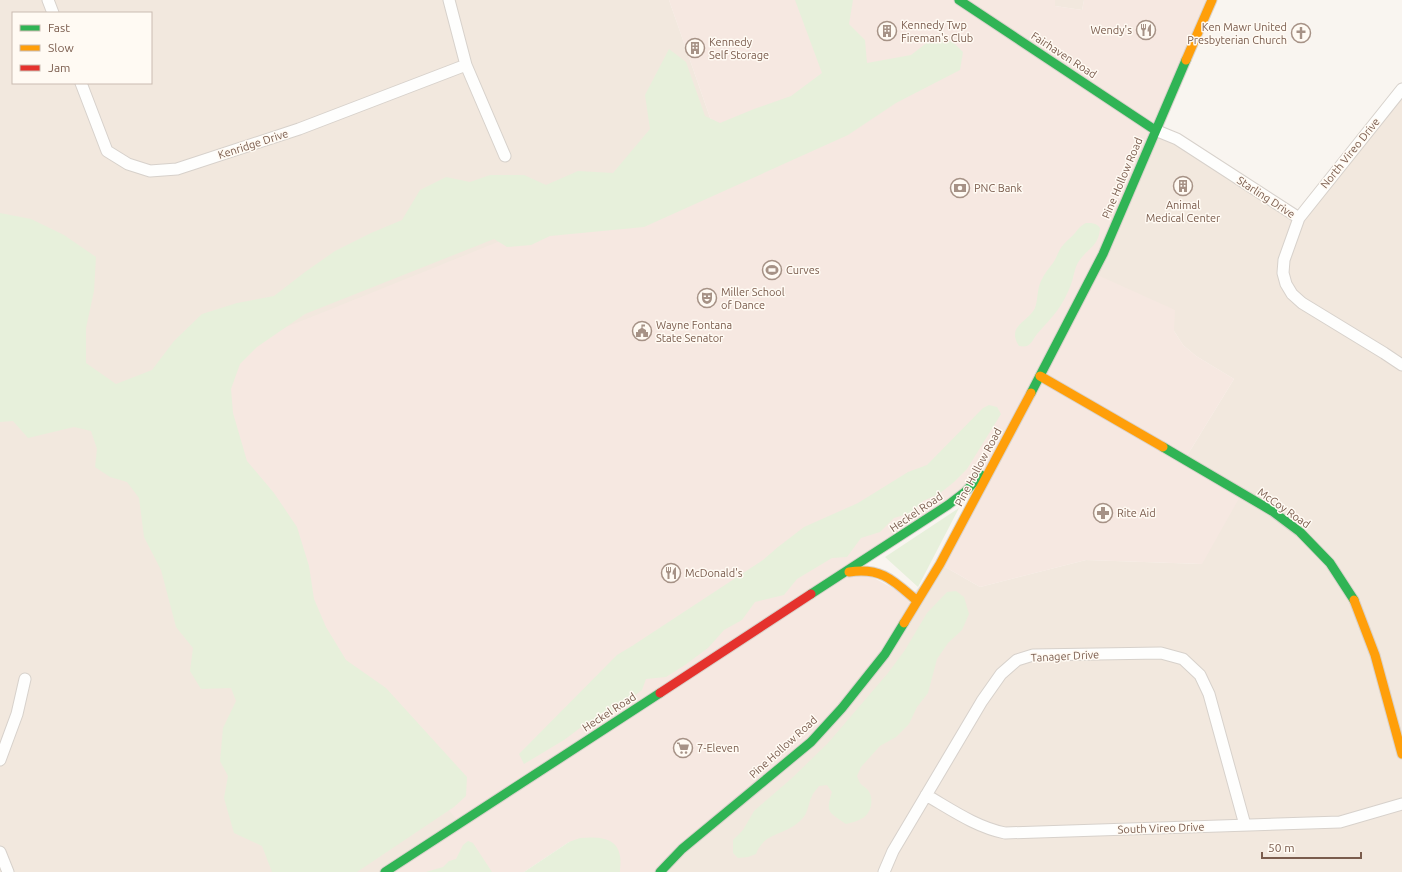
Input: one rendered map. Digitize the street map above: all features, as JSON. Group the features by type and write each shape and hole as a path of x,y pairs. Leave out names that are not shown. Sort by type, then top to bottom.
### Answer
{"street":[{"path":"48,0 53,12"},
{"path":"449,0 466,64 505,156"},
{"name":"Fairhaven Road","path":"959,0 1155,130"},
{"name":"Pine Hollow Road","path":"660,872 682,849 811,742 842,708 885,654 940,564 1103,254 1212,0"},
{"name":"Kenridge Drive","path":"81,84 108,150 128,164 150,171 177,169 299,129 466,64"},
{"name":"North Vireo Drive","path":"1298,218 1402,89"},
{"name":"Starling Drive","path":"1155,130 1177,140 1298,218 1284,260 1283,272 1286,284 1292,294 1302,304 1402,365"},
{"name":"McCoy Road","path":"1040,376 1272,511 1300,532 1330,563 1355,602 1375,655 1402,754"},
{"name":"Heckel Road","path":"385,872 948,505 965,492 994,463"},
{"name":"Heckel Road","path":"845,573 859,570 871,570 880,573 917,601"},
{"name":"Tanager Drive","path":"884,872 893,851 982,701 1001,674 1017,660 1033,655 1161,653 1183,659 1200,675 1209,694 1245,825"},
{"path":"0,760 17,714 25,679"},
{"name":"South Vireo Drive","path":"926,795 979,825 991,830 1005,833 1340,822 1402,804"},
{"path":"0,852 8,872"}],"shaded area":[{"path":"0,0 669,0 722,152 460,823 385,872 0,872"},
{"path":"669,0 1055,0 1055,6 1082,10 1084,0 1212,0 1093,273 1175,310 1174,331 1183,345 1196,356 1234,379 1185,459 1242,493 1202,564 1086,560 980,587 940,564 993,465 859,570 917,601 842,708 660,872 598,872 569,842 524,872 385,872 460,823 320,662 199,362 722,152"},
{"path":"1055,0 1084,0 1082,10 1055,6"},
{"path":"1402,89 1402,872 660,872 940,564 980,587 1086,560 1202,564 1185,459 1234,379 1196,356 1183,345 1174,331 1093,273 1155,130 1298,218"}],"green space":[{"path":"795,0 853,0 849,24 865,40 867,63 911,55 933,38 952,41 963,52 960,70 896,103 848,135 644,227 550,236 531,245 507,247 494,239 305,314 257,347 240,364 231,389 233,413 247,461 274,493 297,527 309,566 314,599 326,627 346,660 386,688 467,777 466,796 454,807 357,872 272,872 262,846 234,833 224,798 228,776 220,761 223,728 236,701 231,688 201,689 190,671 193,648 176,627 161,570 144,537 139,498 127,482 110,477 95,467 97,449 91,431 74,427 28,438 13,421 0,422 0,213 31,219 64,235 96,257 94,291 86,328 86,363 116,384 152,370 174,341 202,314 237,303 274,296 335,251 371,233 402,220 420,190 446,177 470,182 490,175 524,175 546,185 578,171 613,173 650,129 645,95 669,49 686,62 705,116 720,123 791,96 822,73"},
{"path":"1086,223 1097,225 1100,228 1098,239 1077,264 1070,287 1056,312 1030,344 1026,346 1019,346 1015,334 1020,325 1035,308 1042,278 1053,263 1062,246 1082,225"},
{"path":"989,405 997,407 1001,414 967,469 939,494 923,501 911,513 894,518 880,532 861,538 847,557 832,558 797,579 784,595 755,602 742,620 724,630 708,648 685,665 666,677 646,679 642,690 622,705 596,723 584,725 564,740 524,764 519,754 617,655 763,560 804,527 858,503 908,472 927,465 983,408"},
{"path":"959,508 918,587 885,557"},
{"path":"956,591 964,597 969,614 962,630 948,643 937,659 928,693 917,707 909,724 896,737 880,746 861,767 857,776 860,783 870,793 871,797 870,809 866,815 859,820 846,824 830,811 829,804 832,792 827,785 819,786 810,800 805,815 800,821 794,826 769,838 764,842 756,854 738,858 733,853 733,840 743,830 754,811 792,778 828,743 888,673 905,650 927,613 947,592"},
{"path":"580,838 605,839 615,845 620,856 620,872 524,872 569,842"},
{"path":"468,841 473,843 492,872 426,872 443,867 449,861 456,859 463,845"}],"traffic: fast":[{"path":"959,0 1155,130"},
{"path":"1031,393 1103,254 1186,60"},
{"path":"1163,447 1272,511 1300,532 1330,563 1354,600"},
{"path":"811,594 948,505 965,492 981,475"},
{"path":"660,872 682,849 811,742 842,708 885,654 904,623"},
{"path":"385,872 660,693"}],"traffic: slow":[{"path":"1186,60 1212,0"},
{"path":"1040,376 1163,447"},
{"path":"904,623 940,564 1031,393"},
{"path":"849,572 870,572 887,577 917,601"},
{"path":"1354,600 1375,655 1402,754"}],"traffic: jam":[{"path":"660,693 811,594"}],"place":[{"name":"Wendy's","path":"1146,30"},
{"name":"Kennedy Twp Fireman's Club","path":"887,31"},
{"name":"Ken Mawr United Presbyterian Church","path":"1301,33"},
{"name":"Kennedy Self Storage","path":"695,48"},
{"name":"Animal Medical Center","path":"1183,186"},
{"name":"PNC Bank","path":"960,188"},
{"name":"Curves","path":"772,270"},
{"name":"Miller School of Dance","path":"707,298"},
{"name":"Wayne Fontana State Senator","path":"642,331"},
{"name":"Rite Aid","path":"1103,513"},
{"name":"McDonald's","path":"671,573"},
{"name":"7-Eleven","path":"683,748"}]}
